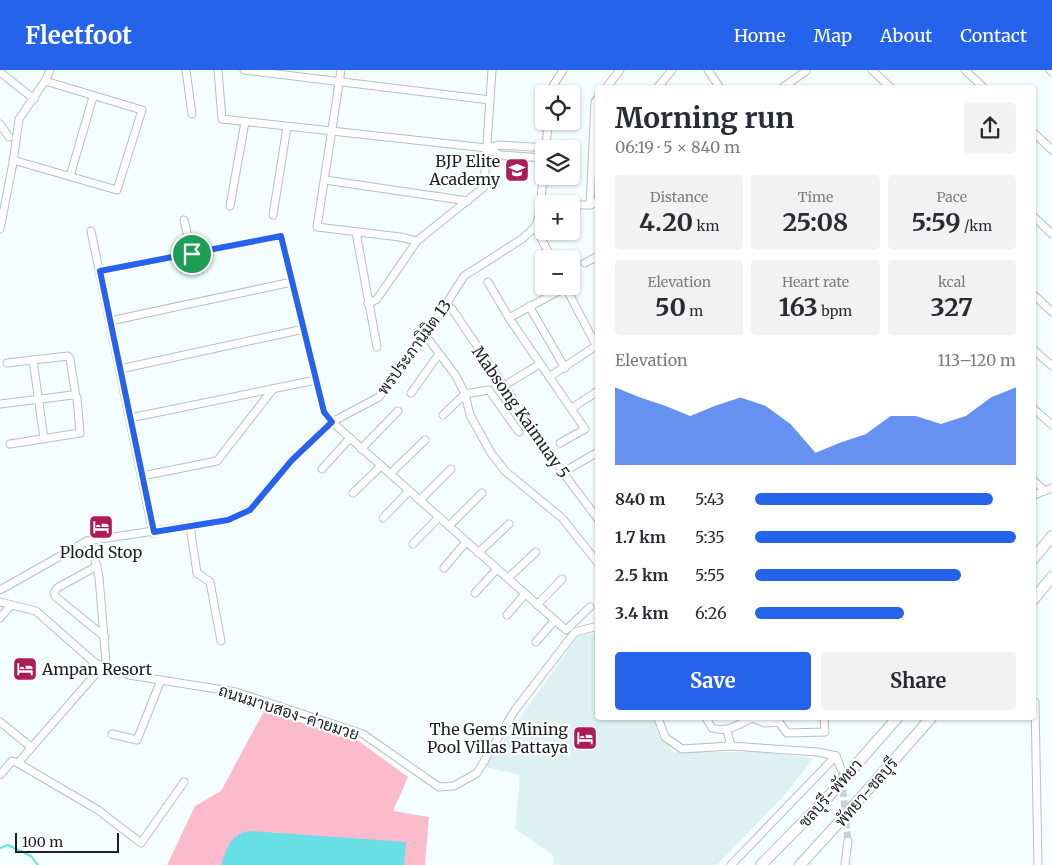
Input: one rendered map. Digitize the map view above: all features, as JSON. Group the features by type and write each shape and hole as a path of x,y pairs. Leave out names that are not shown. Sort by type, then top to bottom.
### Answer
{"highway":[{"path":"1036,556 1052,536"},
{"path":"1036,597 1052,577"},
{"name":"ชลบุรี-พัทยา","path":"761,865 828,797 895,720"},
{"name":"พัทยา-ชลบุรี","path":"800,865 929,720"}],"street":[{"path":"0,229 19,119 34,99 50,70"},
{"path":"186,70 192,114"},
{"path":"218,70 222,119 487,148 500,145 535,148"},
{"path":"244,70 490,100"},
{"path":"340,70 326,180 317,227 416,241"},
{"path":"368,304 377,299 416,241 484,187 492,70"},
{"path":"554,85 563,70"},
{"path":"608,85 620,70"},
{"path":"660,85 672,70"},
{"path":"709,70 718,85"},
{"path":"786,85 805,70"},
{"path":"872,70 888,85"},
{"path":"965,70 981,85"},
{"path":"0,72 34,99"},
{"path":"13,160 117,190 142,110 93,97 45,81"},
{"path":"70,176 93,97"},
{"path":"590,205 595,134 595,102"},
{"path":"230,206 245,122"},
{"path":"0,124 9,137"},
{"path":"273,215 287,127"},
{"path":"1036,135 1052,150"},
{"path":"487,148 500,155 535,157"},
{"path":"326,180 468,201"},
{"path":"0,192 6,200"},
{"path":"580,205 590,205 595,202"},
{"path":"1036,219 1052,234"},
{"path":"184,220 192,254"},
{"name":"พรประภานิมิต 13","path":"0,590 87,541 228,520 250,510 292,460 332,422 379,397 426,336 464,276 522,240 535,227"},
{"path":"91,231 154,532"},
{"path":"356,232 377,347"},
{"path":"100,271 281,236 324,412 332,422 566,630 590,607"},
{"path":"585,263 595,258"},
{"path":"110,321 292,282"},
{"path":"488,282 508,318 586,429 560,443"},
{"path":"508,318 549,295"},
{"path":"570,295 595,344"},
{"path":"1036,297 1052,312"},
{"name":"Mabsong Kaimuay 5","path":"445,305 452,309 564,474 595,515"},
{"path":"529,306 565,368"},
{"path":"120,369 304,329"},
{"path":"426,336 456,376 465,394 470,415 491,453 505,470 562,518 595,560"},
{"path":"549,377 595,349"},
{"path":"1036,352 1052,366"},
{"path":"411,393 439,354"},
{"path":"7,363 67,356 70,358 81,432 10,444"},
{"path":"33,360 44,439"},
{"path":"510,382 540,364"},
{"path":"130,418 316,380"},
{"path":"142,476 217,461 273,389"},
{"path":"443,415 465,394 489,390 519,432"},
{"path":"572,408 595,393"},
{"path":"0,404 76,396"},
{"path":"362,449 398,411"},
{"path":"1036,411 1052,425"},
{"path":"322,469 350,438"},
{"path":"390,474 425,440"},
{"path":"567,470 595,454"},
{"path":"353,493 380,466"},
{"path":"420,500 451,469"},
{"path":"1036,482 1048,490"},
{"path":"1036,494 1048,490"},
{"path":"383,518 409,491"},
{"path":"449,526 482,493"},
{"path":"413,544 439,517"},
{"path":"478,553 508,524"},
{"path":"190,526 197,573 210,582 221,641"},
{"path":"18,763 104,666 107,658 97,566 87,541"},
{"path":"444,568 466,542"},
{"path":"508,578 536,552"},
{"path":"97,566 57,588 54,593 56,597 105,637"},
{"path":"475,593 498,569"},
{"path":"537,604 562,579"},
{"path":"507,615 526,594"},
{"name":"ถนนมาบสอง-ค่ายมวย","path":"0,602 36,611 95,663 129,674 236,692 362,734 439,787 454,786 477,773 515,710 575,632 595,627"},
{"path":"0,618 11,605"},
{"path":"536,642 555,620"},
{"path":"112,734 137,740 161,680"},
{"path":"659,720 665,737 682,749 731,746 818,752 836,756"},
{"path":"707,720 712,728 720,730 726,730 748,720"},
{"path":"757,720 765,723 779,722 786,733 825,732 824,720"},
{"path":"1035,720 1038,865"},
{"path":"0,722 31,747"},
{"path":"726,730 731,746"},
{"path":"836,756 841,768"},
{"path":"731,865 836,756"},
{"path":"0,775 12,760 98,810 141,843 184,782"},
{"path":"845,865 848,841"}],"shaded area":[{"name":"The Gems Mining Pool Villas Pattaya","path":"595,632 595,720 655,720 672,752 762,752 814,758 781,799 717,865 554,865 553,855 515,829 520,775 485,767 578,636"},
{"path":"264,711 356,739 408,777 393,811 429,817 425,865 167,865 195,806 221,791"}],"water":[{"path":"249,831 406,842 404,865 221,865 230,843 238,835"}],"waterway":[{"path":"0,848 8,845 31,856 38,865"}],"tunnel":[{"path":"841,769 848,841"}],"place":[{"name":"BJP Elite Academy","path":"517,170"},
{"name":"Plodd Stop","path":"101,527"},
{"name":"Ampan Resort","path":"25,669"},
{"name":"The Gems Mining Pool Villas Pattaya","path":"585,738"}],"route":[{"path":"281,236 324,412 332,422 292,460 250,510 228,520 154,532 100,271 192,254 281,236"}]}
